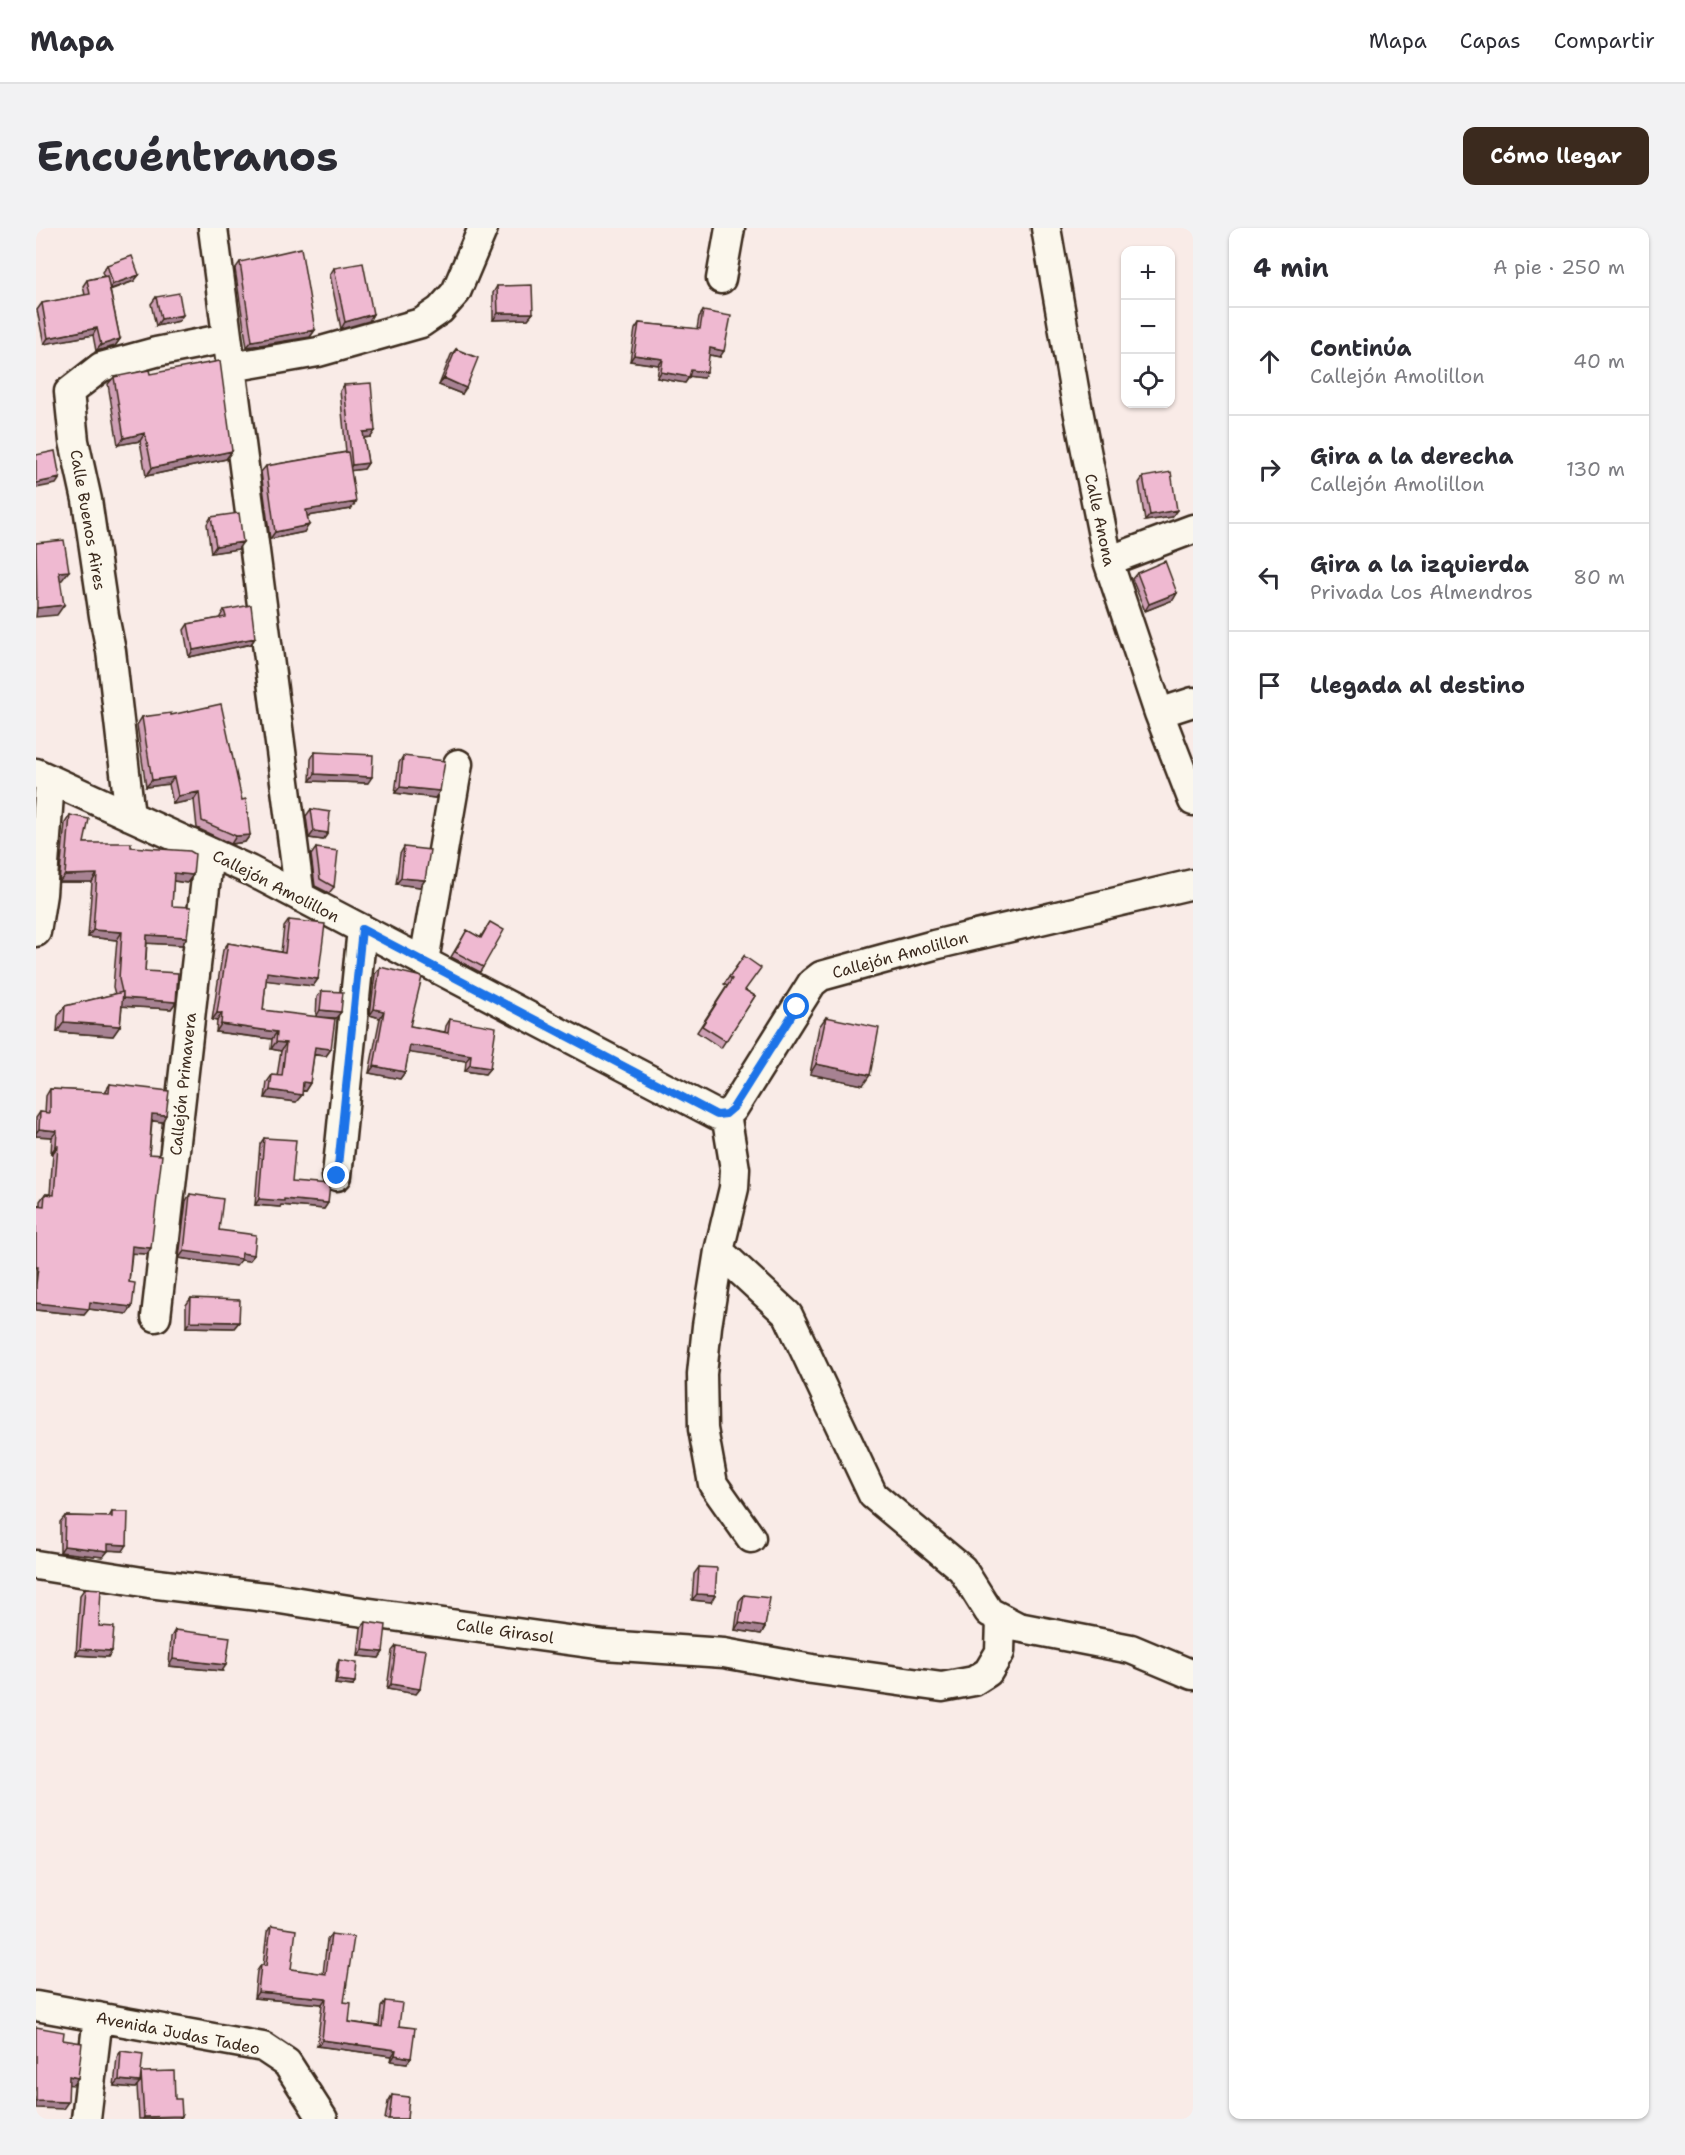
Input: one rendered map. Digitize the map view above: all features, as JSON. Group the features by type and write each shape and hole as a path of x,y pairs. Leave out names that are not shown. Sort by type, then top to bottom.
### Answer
{"street":[{"path":"213,228 300,897"},
{"path":"231,367 318,352 421,323 440,310 456,292 483,228"},
{"path":"721,279 730,228"},
{"name":"Calle Anona","path":"1046,228 1076,400 1108,561 1159,713 1193,801"},
{"name":"Calle Buenos Aires","path":"130,816 111,651 87,500 74,441 69,392 100,367 156,352 227,338"},
{"path":"1108,561 1193,528"},
{"path":"1159,713 1193,702"},
{"path":"424,961 458,764"},
{"path":"36,932 42,894 43,776"},
{"name":"Callejón Amolillon","path":"43,776 209,852 300,897 717,1115 726,1114 733,1108 812,983 821,976 934,945 1193,884"},
{"name":"Callejón Primavera","path":"156,1317 209,852"},
{"path":"337,1176 362,929"},
{"path":"726,1114 735,1169 734,1188 719,1251 707,1326 702,1374 703,1430 713,1484 751,1538"},
{"path":"719,1251 788,1316 873,1495 962,1569 989,1612 1018,1627 1131,1649 1193,1675"},
{"name":"Calle Girasol","path":"36,1565 149,1583 274,1598 604,1645 724,1653 812,1669 942,1687 974,1681 988,1672 1000,1652 1001,1620"},
{"name":"Avenida Judas Tadeo","path":"36,2006 262,2047 287,2063 322,2119"},
{"path":"86,2119 98,2017"}],"building":[{"path":"301,248 315,330 252,341 240,262"},
{"path":"132,256 139,275 113,284 107,265"},
{"path":"363,263 373,314 345,322 334,268"},
{"path":"107,276 120,339 101,345 97,328 48,338 42,303 90,294 87,280"},
{"path":"532,285 533,313 498,313 497,286"},
{"path":"179,293 183,315 161,319 156,297"},
{"path":"703,311 731,316 724,351 710,348 707,372 691,370 689,377 661,372 663,359 634,355 639,323 700,329"},
{"path":"456,349 478,358 466,388 444,378"},
{"path":"220,361 232,451 152,468 145,433 124,438 114,377 149,370 150,374"},
{"path":"371,383 375,431 363,432 368,463 352,465 344,385"},
{"path":"55,451 60,478 36,483 36,455"},
{"path":"348,452 356,502 306,510 309,525 275,532 266,466"},
{"path":"1171,472 1177,510 1150,515 1143,477"},
{"path":"239,513 243,542 216,546 211,517"},
{"path":"64,540 69,571 59,572 64,605 37,608 36,543"},
{"path":"1165,561 1177,593 1149,604 1137,573"},
{"path":"251,605 255,638 193,650 188,624 226,617 224,610"},
{"path":"221,704 242,800 246,799 250,835 236,836 202,821 199,792 178,796 174,777 152,780 142,717 171,713 171,715"},
{"path":"315,752 373,755 372,777 315,774"},
{"path":"403,756 445,761 440,791 400,787"},
{"path":"311,809 330,812 328,833 314,831"},
{"path":"70,815 89,819 84,843 131,843 131,847 190,851 195,854 193,875 174,873 172,906 191,907 187,937 147,935 145,971 178,973 176,1002 123,998 119,979 122,932 93,930 97,874 65,875"},
{"path":"404,847 430,850 425,880 401,878"},
{"path":"316,848 338,851 334,887 320,879"},
{"path":"289,920 325,924 318,979 267,972 263,1010 335,1019 331,1049 315,1047 310,1083 303,1082 302,1095 270,1090 272,1075 282,1076 286,1043 276,1042 277,1032 221,1024 222,1013 217,1013 228,943 285,953"},
{"path":"490,922 504,930 483,967 455,952 467,930 481,938"},
{"path":"744,956 761,968 745,990 755,996 726,1041 702,1026 732,979 729,977"},
{"path":"380,967 422,977 410,1026 448,1033 450,1019 496,1027 490,1068 470,1065 471,1055 410,1045 405,1072 374,1066 384,1011 374,1009"},
{"path":"322,991 343,992 341,1012 320,1010"},
{"path":"123,992 120,1026 64,1022 65,1006"},
{"path":"826,1017 879,1028 870,1075 816,1064"},
{"path":"110,1084 169,1091 166,1115 152,1114 149,1154 162,1155 151,1248 132,1246 129,1282 135,1283 132,1307 90,1302 89,1309 36,1303 38,1267 36,1267 36,1205 44,1206 45,1194 54,1195 58,1146 56,1146 57,1131 39,1129 40,1112 50,1113 50,1089 109,1092"},
{"path":"264,1138 296,1140 292,1182 330,1185 328,1203 259,1199"},
{"path":"190,1194 223,1199 219,1230 256,1235 254,1255 242,1253 241,1259 184,1251"},
{"path":"191,1298 240,1300 239,1322 190,1321"},
{"path":"112,1512 128,1512 127,1545 108,1544 108,1551 64,1546 65,1516 112,1517"},
{"path":"699,1567 717,1568 715,1595 697,1594"},
{"path":"85,1588 101,1589 99,1626 114,1627 112,1651 80,1649"},
{"path":"744,1595 770,1598 765,1627 739,1623"},
{"path":"366,1622 386,1625 383,1652 363,1650"},
{"path":"175,1630 230,1637 226,1665 173,1659"},
{"path":"396,1646 426,1650 420,1689 391,1684"},
{"path":"339,1660 357,1663 355,1682 337,1680"},
{"path":"271,1926 296,1930 291,1969 326,1974 331,1934 354,1937 344,2002 351,2003 349,2022 382,2027 385,2001 402,2003 399,2026 415,2028 411,2058 395,2055 396,2050 322,2040 326,1998 258,1992 261,1965 266,1966"},
{"path":"36,2027 64,2032 63,2040 82,2043 78,2078 69,2076 68,2102 36,2101"},
{"path":"121,2051 143,2054 141,2072 174,2071 175,2099 181,2099 182,2116 144,2117 141,2073 140,2082 119,2080"},
{"path":"392,2095 409,2097 407,2119 389,2119"}],"route":[{"path":"337,1176 362,929 717,1115 726,1114 733,1108 797,1007"}]}
